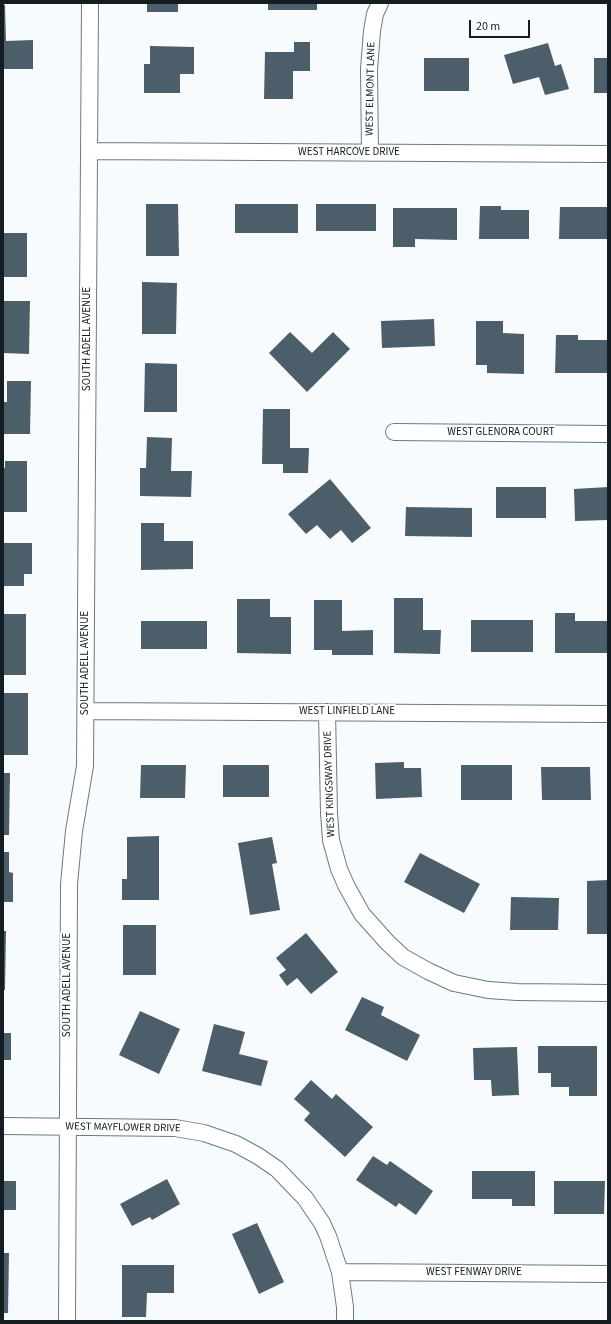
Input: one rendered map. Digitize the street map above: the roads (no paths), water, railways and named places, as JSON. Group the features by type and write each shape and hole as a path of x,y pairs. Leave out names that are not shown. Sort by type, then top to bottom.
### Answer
{"street":[{"name":"SOUTH ADELL AVENUE","path":"67,1321 68,884 74,831 85,766 86,711 90,3"},
{"name":"WEST ELMONT LANE","path":"370,153 369,69 372,31 375,14 380,3"},
{"name":"WEST HARCOVE DRIVE","path":"89,151 608,154"},
{"name":"WEST GLENORA COURT","path":"394,432 608,434"},
{"name":"WEST LINFIELD LANE","path":"86,711 608,714"},
{"name":"WEST KINGSWAY DRIVE","path":"327,712 331,840 339,869 346,885 362,914 386,942 403,957 454,983 488,990 517,992 608,993"},
{"name":"WEST MAYFLOWER DRIVE","path":"3,1126 175,1128 204,1133 236,1144 258,1156 277,1169 305,1198 322,1223 340,1272 345,1307 345,1321"},
{"name":"WEST FENWAY DRIVE","path":"340,1272 608,1274"}]}
